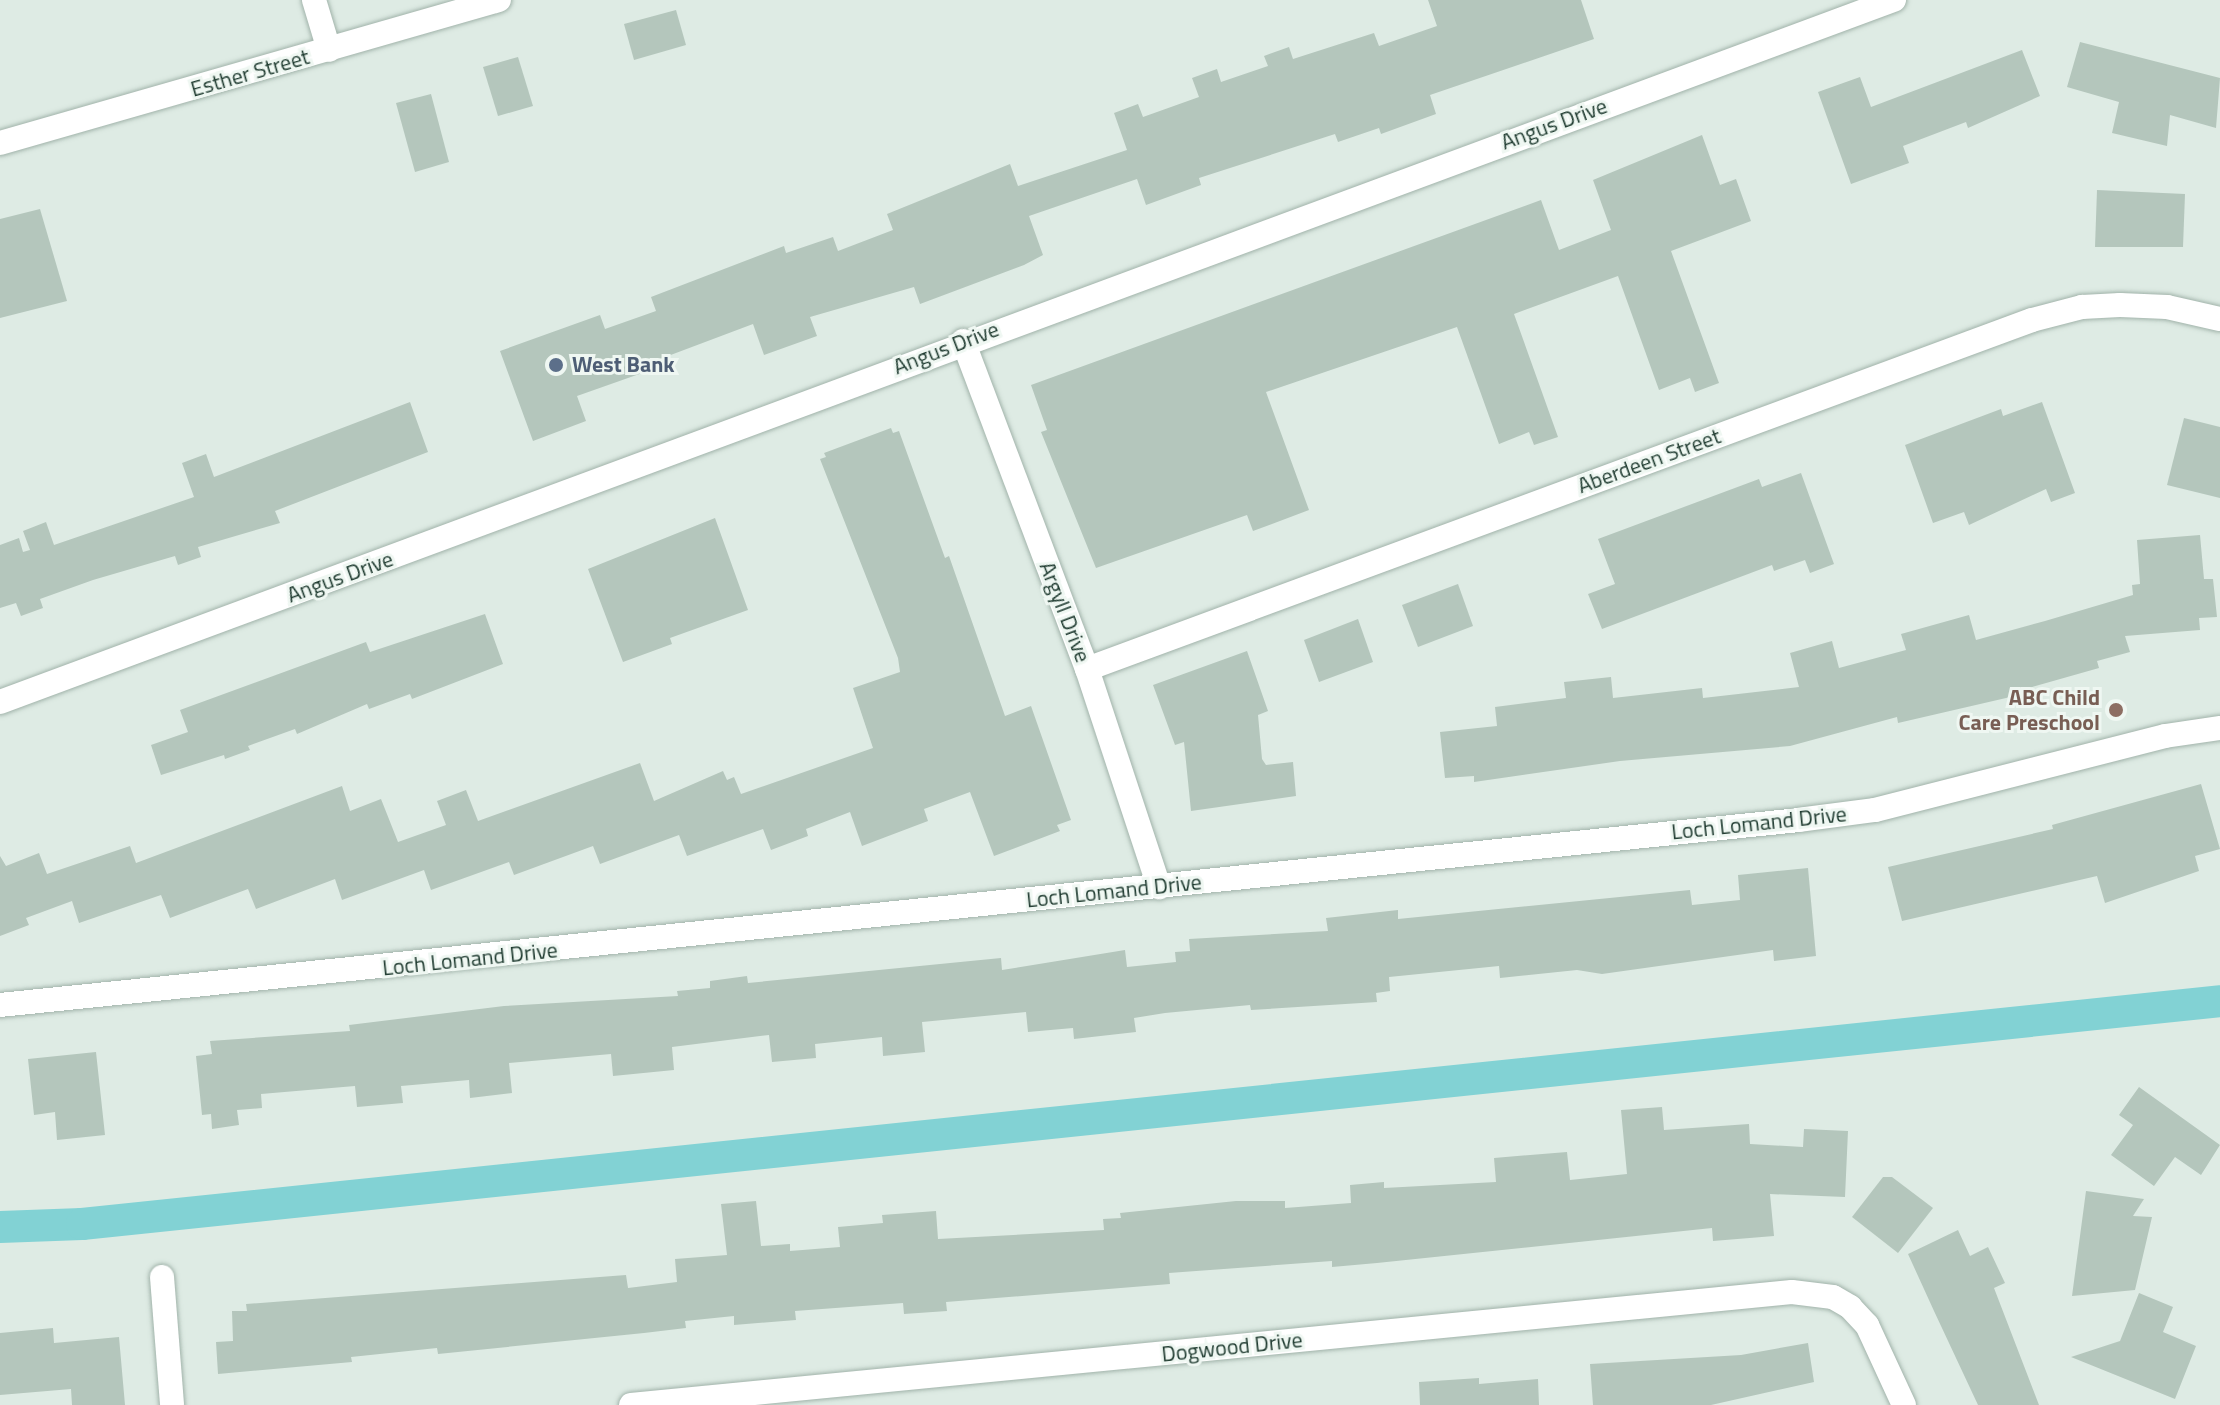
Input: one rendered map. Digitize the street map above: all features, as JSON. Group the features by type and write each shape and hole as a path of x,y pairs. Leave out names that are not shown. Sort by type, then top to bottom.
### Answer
{"street":[{"path":"314,0 329,50"},
{"name":"Esther Street","path":"0,143 499,0"},
{"name":"Angus Drive","path":"0,702 963,341 1894,0"},
{"name":"Aberdeen Street","path":"1087,669 2032,320 2082,307 2120,305 2167,307 2220,319"},
{"name":"Argyll Drive","path":"963,341 1087,669 1159,887"},
{"name":"Loch Lomand Drive","path":"0,1005 1159,887 1875,810 2165,736 2220,728"},
{"path":"162,1277 172,1405"},
{"name":"Dogwood Drive","path":"631,1405 1792,1292 1833,1297 1867,1325 1904,1405"}],"building":[{"path":"1428,0 1581,0 1594,39 1430,95 1436,114 1381,134 1379,128 1338,142 1335,134 1199,178 1201,185 1146,205 1137,179 1029,216 1043,255 1024,265 920,304 914,287 810,317 817,336 764,355 753,324 660,359 662,366 577,396 586,421 533,441 500,351 600,315 605,329 656,311 651,297 784,246 786,253 833,237 838,251 893,230 887,214 1010,164 1018,186 1127,150 1114,113 1138,104 1143,117 1199,97 1192,78 1217,69 1221,82 1268,66 1264,56 1289,47 1293,59 1374,33 1379,46 1437,26"},
{"path":"676,10 686,45 634,60 624,24"},
{"path":"2080,42 2220,78 2216,128 2170,115 2167,146 2112,133 2119,102 2067,87"},
{"path":"2022,50 2040,96 1968,128 1966,122 1903,146 1909,163 1851,184 1818,92 1860,77 1871,107"},
{"path":"518,57 533,106 498,116 483,67"},
{"path":"431,94 449,162 415,172 396,103"},
{"path":"1702,135 1720,185 1736,179 1751,221 1671,251 1719,383 1695,392 1690,378 1659,390 1618,276 1514,314 1558,437 1534,445 1529,432 1499,444 1457,327 1266,392 1309,510 1253,531 1247,515 1096,568 1041,432 1047,430 1031,385 1541,200 1559,250 1611,230 1593,180"},
{"path":"2097,190 2185,194 2183,247 2095,247"},
{"path":"40,209 67,301 0,318 0,219"},
{"path":"410,402 428,452 275,511 280,523 198,547 201,557 178,565 175,556 93,580 40,599 43,608 21,616 16,603 0,608 0,545 19,538 23,552 30,550 23,531 46,522 54,545 194,497 182,463 206,454 214,477"},
{"path":"2042,402 2075,493 2051,502 2046,489 1969,525 1964,512 1933,523 1905,445 2001,409 2003,416"},
{"path":"2184,418 2220,427 2220,498 2167,485"},
{"path":"891,428 893,433 899,431 945,558 949,556 1005,716 1031,706 1071,820 1057,825 1060,831 994,856 970,792 924,809 928,821 862,846 850,812 806,829 808,836 771,850 763,829 687,856 679,835 600,864 593,846 514,875 509,862 431,890 424,870 342,900 335,879 256,909 248,889 170,918 161,895 79,923 72,901 26,918 29,925 0,936 0,856 6,866 39,853 47,874 130,846 136,863 342,786 350,811 381,799 398,842 446,825 437,801 466,790 478,821 640,763 654,801 723,771 727,780 734,777 741,794 873,748 853,688 900,672 898,658 820,459 826,457 824,453"},
{"path":"1801,473 1834,564 1810,573 1805,560 1774,571 1772,565 1602,629 1588,594 1615,584 1598,539 1759,479 1762,487"},
{"path":"715,518 748,610 670,638 672,644 623,662 588,569"},
{"path":"2200,535 2204,579 2213,579 2217,617 2199,618 2200,630 2125,636 2130,652 2097,661 2099,668 2018,691 2019,695 1898,723 1897,717 1790,746 1620,761 1474,782 1474,776 1445,778 1440,732 1497,726 1495,707 1566,698 1564,682 1611,677 1613,698 1702,688 1703,698 1799,687 1790,653 1832,641 1839,668 1906,650 1901,634 1969,615 1976,640 2045,621 2133,595 2132,585 2140,584 2137,540"},
{"path":"1458,584 1473,626 1418,647 1402,605"},
{"path":"485,614 503,664 412,699 410,694 369,709 367,704 297,734 295,729 248,746 250,750 225,759 224,755 161,775 151,745 188,732 180,710 366,642 370,652"},
{"path":"1358,619 1373,662 1319,682 1304,640"},
{"path":"1247,651 1268,711 1258,715 1262,759 1266,765 1293,762 1296,796 1191,811 1184,742 1175,745 1153,685"},
{"path":"2201,784 2220,849 2195,856 2199,871 2105,903 2097,876 1902,921 1888,867 2053,829 2052,825"},
{"path":"1808,868 1816,956 1774,961 1773,950 1602,974 1577,970 1500,978 1499,966 1389,977 1390,991 1376,993 1377,1002 1251,1010 1250,1005 1165,1013 1134,1018 1136,1032 1074,1039 1073,1028 1028,1032 1026,1012 922,1022 925,1052 883,1056 882,1037 815,1044 816,1058 772,1062 769,1035 672,1047 674,1070 613,1076 611,1054 509,1063 512,1093 470,1098 469,1080 401,1086 403,1103 357,1107 355,1086 261,1094 262,1108 237,1110 239,1125 212,1129 211,1114 202,1115 196,1056 212,1054 210,1041 350,1031 349,1025 504,1006 678,996 677,991 710,988 710,981 747,976 748,983 1001,958 1002,970 1125,950 1127,967 1176,962 1175,952 1190,951 1189,939 1328,931 1326,918 1398,910 1398,919 1690,890 1692,905 1740,900 1738,875"},
{"path":"96,1052 105,1135 57,1140 55,1112 34,1115 28,1059"},
{"path":"2139,1087 2220,1145 2201,1175 2175,1157 2154,1186 2111,1155 2133,1125 2119,1115"},
{"path":"1662,1107 1664,1130 1749,1124 1750,1144 1803,1147 1804,1129 1848,1131 1845,1197 1770,1194 1774,1236 1713,1241 1712,1228 1332,1267 1332,1261 1169,1273 1170,1284 946,1302 947,1311 904,1314 903,1303 795,1311 796,1320 734,1325 734,1316 685,1321 686,1328 644,1333 438,1354 437,1348 351,1357 352,1362 218,1374 216,1342 233,1341 232,1311 247,1311 246,1304 626,1275 628,1288 677,1282 675,1259 727,1255 721,1204 756,1201 761,1246 790,1244 790,1251 840,1247 838,1227 883,1223 882,1215 936,1211 938,1239 1104,1230 1103,1219 1121,1218 1120,1213 1236,1201 1285,1201 1285,1208 1351,1203 1350,1185 1384,1182 1384,1188 1496,1182 1494,1158 1567,1152 1570,1180 1627,1174 1621,1110"},
{"path":"1883,1177 1892,1177 1933,1208 1898,1253 1852,1217"},
{"path":"2086,1191 2144,1199 2133,1216 2152,1217 2135,1290 2072,1296"},
{"path":"1958,1230 1970,1256 1988,1247 2005,1283 1994,1288 2039,1405 1978,1405 1934,1311 1908,1254"},
{"path":"2139,1293 2173,1307 2163,1332 2196,1346 2175,1399 2071,1357 2120,1341"},
{"path":"53,1328 54,1343 119,1337 125,1405 72,1405 71,1389 0,1395 0,1333"},
{"path":"1808,1343 1814,1382 1711,1405 1593,1405 1590,1364 1741,1355"},
{"path":"1479,1378 1479,1384 1538,1379 1539,1405 1420,1405 1419,1382"}],"waterway":[{"path":"0,1227 82,1224 2220,1001"}],"place":[{"name":"West Bank","path":"556,365"},
{"name":"ABC Child Care Preschool","path":"2116,710"}]}
